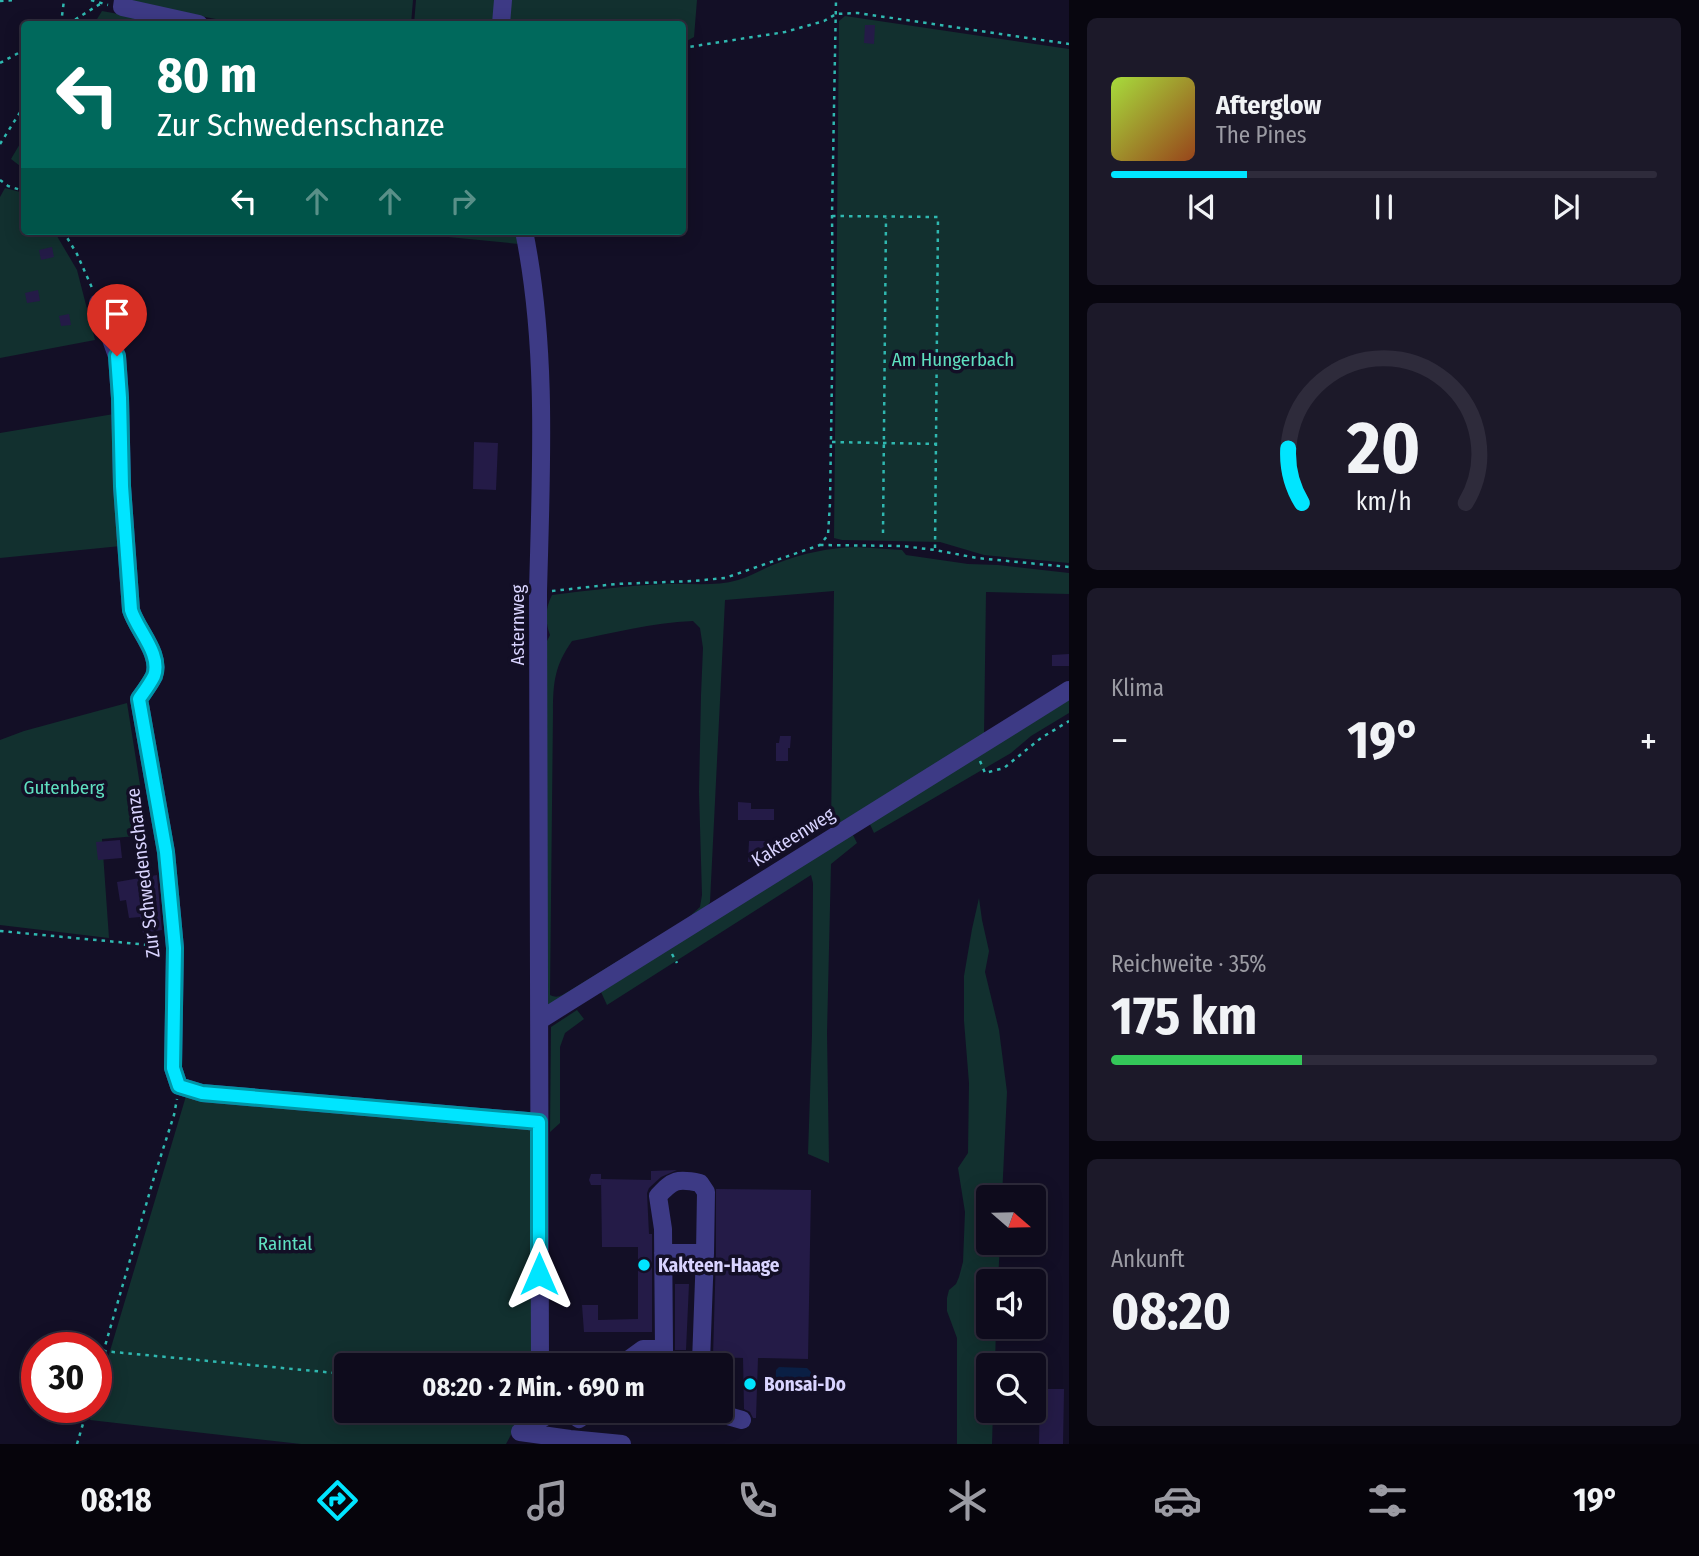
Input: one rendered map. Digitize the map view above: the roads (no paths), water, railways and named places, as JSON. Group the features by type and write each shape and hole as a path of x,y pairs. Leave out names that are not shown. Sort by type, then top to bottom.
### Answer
{"street":[{"path":"501,21 503,0"},
{"path":"123,4 188,21"},
{"name":"Asternweg","path":"525,235 539,347 541,464 538,592 540,1353"},
{"name":"Zur Schwedenschanze","path":"98,303 117,356 122,486 131,610 156,661 155,674 139,699 166,852 175,948 173,1068 179,1086 202,1093 539,1122"},
{"name":"Kakteenweg","path":"540,1020 1069,690"},
{"path":"662,1353 663,1229 658,1196 670,1183 685,1180 700,1183 706,1192 701,1353"},
{"path":"663,1253 705,1253"},
{"path":"733,1417 742,1420"},
{"path":"517,1438 538,1423"},
{"path":"517,1438 622,1444"}],"water":[{"path":"779,1367 807,1368 811,1372 810,1389 804,1394 778,1393 775,1390 776,1370"}],"place":[{"name":"Kakteen-Haage","path":"644,1265"},
{"name":"Bonsai-Do","path":"750,1384"}],"park label":[{"name":"Am Hungerbach","path":"953,359"},
{"name":"Gutenberg","path":"64,787"},
{"name":"Raintal","path":"285,1243"}]}
